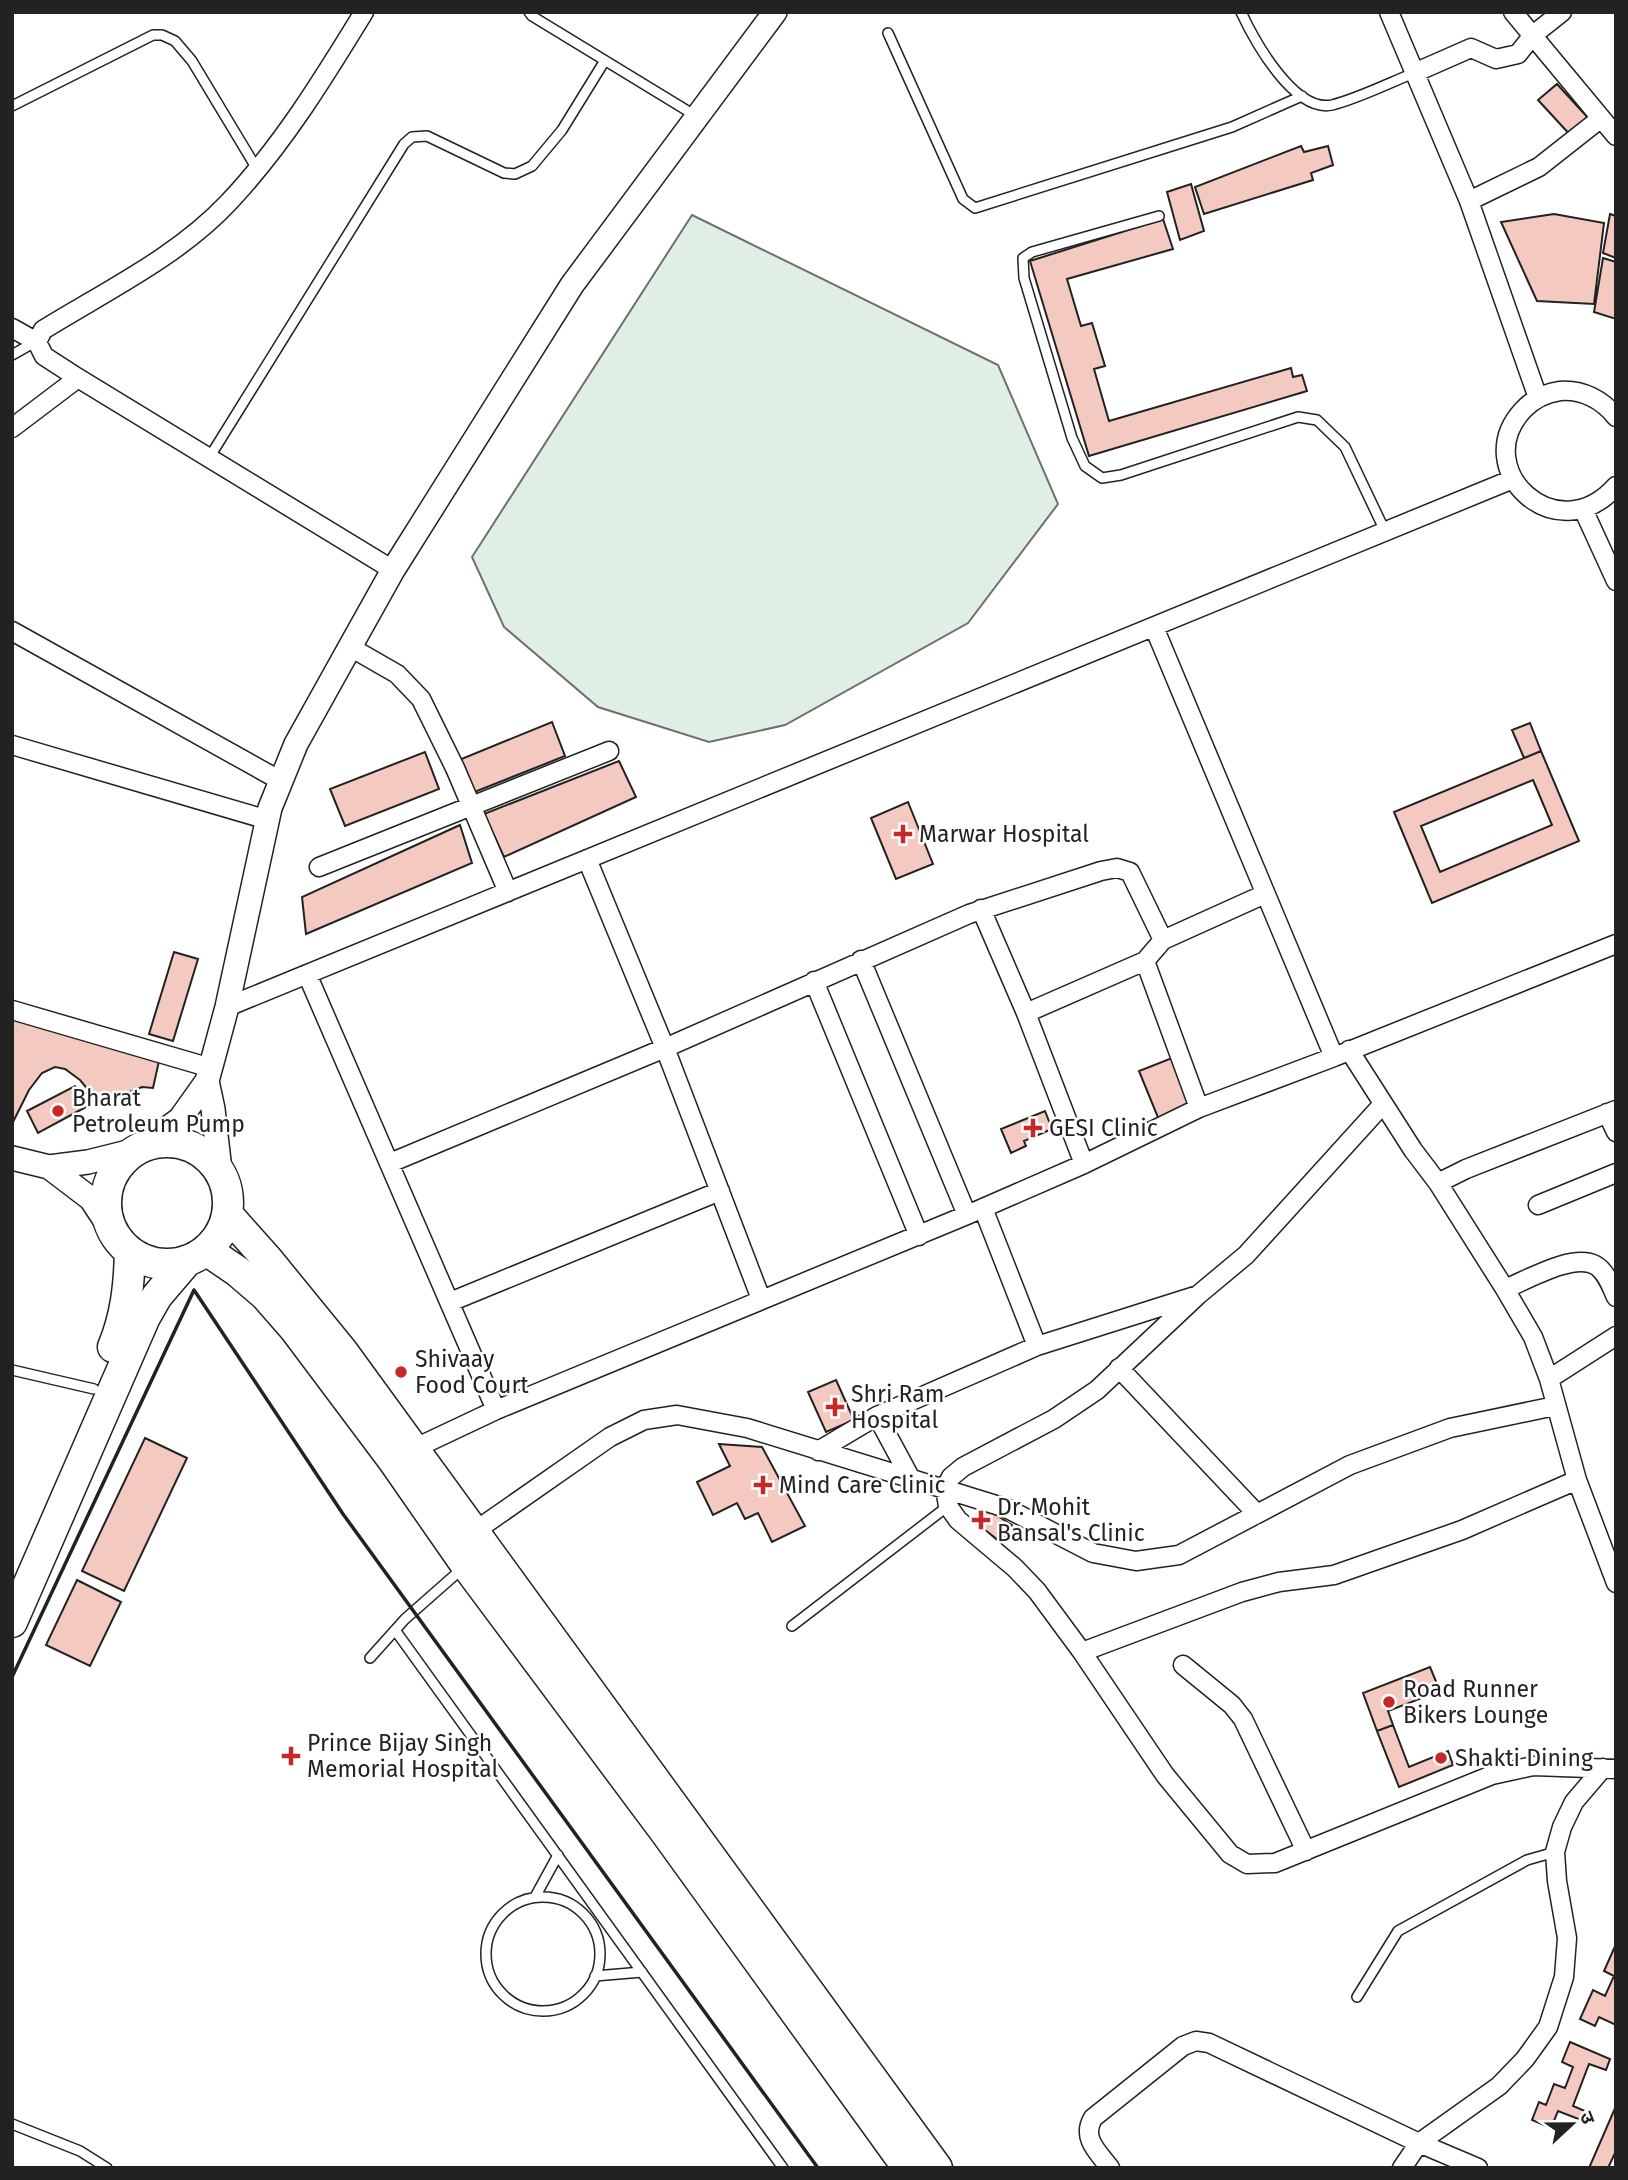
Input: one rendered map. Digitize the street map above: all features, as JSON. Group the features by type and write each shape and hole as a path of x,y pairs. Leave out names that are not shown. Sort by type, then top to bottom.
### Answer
{"main road":[{"path":"12,1571 122,1322 129,1285 122,1243 106,1212 107,1189 116,1168 139,1148 167,1141 188,1144 206,1155 220,1170 229,1199 228,1215 220,1234 158,1296 145,1317 12,1622"},
{"path":"228,1215 303,1301 403,1455 470,1548 833,2043 937,2168"},
{"path":"122,1243 148,1261 167,1265 196,1256 237,1271 265,1295 403,1455"},
{"path":"833,2043 908,2168"}],"street":[{"path":"37,342 43,330 169,253 227,204 285,136 364,12"},
{"path":"12,1158 49,1167 88,1162 139,1148 180,1119 209,1074 228,1007 270,808 296,744 393,570 572,285 775,12"},
{"path":"1389,12 1469,201 1538,398"},
{"path":"1513,12 1616,136"},
{"path":"1414,73 1471,48 1496,59 1518,54 1533,35 1562,12"},
{"path":"1469,201 1539,167 1600,120"},
{"path":"12,328 37,342 44,356 78,378 393,570"},
{"path":"12,428 78,378"},
{"path":"1616,417 1600,401 1576,392 1563,391 1538,398 1518,415 1507,439 1508,467 1513,479 1531,500 1543,507 1570,512 1583,509 1596,503 1616,486"},
{"path":"228,1007 1513,479"},
{"path":"1583,509 1616,581"},
{"path":"1154,626 1265,894 1341,1054 1383,1104 1438,1183 1506,1289 1533,1337 1549,1379 1577,1480 1616,1583"},
{"path":"12,631 281,781"},
{"path":"350,647 397,674 421,699 508,892"},
{"path":"12,745 268,820"},
{"path":"319,867 609,751"},
{"path":"587,859 665,1048 761,1299"},
{"path":"390,1163 665,1048 981,909 1101,871 1117,868 1130,872 1163,940"},
{"path":"1026,1013 1145,961 1163,940 1265,894"},
{"path":"981,909 1026,1013 1084,1164"},
{"path":"403,1455 496,1410 975,1212 1084,1164 1199,1108 1616,944"},
{"path":"861,960 1037,1346"},
{"path":"1145,961 1199,1108"},
{"path":"307,974 496,1410"},
{"path":"814,981 919,1236"},
{"path":"12,1010 209,1074"},
{"path":"209,1074 220,1170"},
{"path":"1383,1104 1246,1255 1198,1295 1097,1390 1054,1419 963,1467 951,1477 946,1497 958,1520 1016,1569 1037,1591 1082,1652 1165,1775 1230,1854 1247,1864 1275,1863 1492,1775 1533,1766 1609,1769"},
{"path":"1438,1183 1611,1111 1616,1132"},
{"path":"49,1167 91,1199 122,1243"},
{"path":"1538,1205 1616,1173"},
{"path":"450,1302 720,1191"},
{"path":"1506,1289 1567,1263 1586,1262 1596,1265 1606,1275 1616,1297"},
{"path":"818,1451 877,1416 1037,1346 1198,1295"},
{"path":"1549,1379 1616,1336"},
{"path":"1119,1368 1257,1514"},
{"path":"470,1548 610,1437 644,1420 677,1415 747,1428 911,1479 946,1497 1006,1508 1093,1553 1136,1561 1179,1555 1350,1465 1450,1428 1555,1406"},
{"path":"877,1416 911,1479"},
{"path":"1082,1652 1242,1592 1279,1582 1334,1576 1462,1530 1577,1480"},
{"path":"1183,1665 1232,1704 1243,1719 1306,1851"},
{"path":"1402,2168 1419,2143 1499,2086 1525,2059 1548,2027 1564,1977 1567,1938 1555,1852 1562,1827 1574,1802 1609,1769"},
{"path":"1110,2168 1089,2139 1087,2132 1093,2118 1182,2046 1196,2041 1209,2043 1419,2143 1478,2168"}],"lane":[{"path":"530,12 532,16 604,62 697,117"},
{"path":"1241,12 1254,39 1286,82 1308,101 1329,106 1414,73"},
{"path":"888,33 963,199 975,208 1232,127 1302,96"},
{"path":"12,106 153,35 162,35 175,41 192,61 257,169"},
{"path":"209,458 404,144 412,137 427,136 504,173 515,174 532,166 562,130 604,62"},
{"path":"1159,216 1032,252 1023,258 1024,278 1072,438 1084,466 1102,478 1121,475 1297,417 1317,419 1345,447 1385,531"},
{"path":"12,355 37,342"},
{"path":"12,1370 94,1389"},
{"path":"792,1626 946,1497"},
{"path":"370,1658 470,1548"},
{"path":"395,1630 783,2168"},
{"path":"1357,1997 1398,1931 1527,1860 1555,1852"},
{"path":"535,1897 558,1855"},
{"path":"535,1897 561,1899 578,1908 591,1923 599,1940 600,1959 595,1976 584,1994 568,2006 550,2011 530,2010 514,2003 499,1991 490,1975 486,1958 487,1939 495,1922 507,1909 535,1897"},
{"path":"595,1976 642,1972"},
{"path":"12,2124 80,2151 107,2168"}],"green space":[{"path":"692,215 998,365 1058,504 968,623 785,725 709,742 598,707 504,627 472,557"}],"building":[{"path":"1557,84 1590,120 1573,138 1538,100"},
{"path":"1301,146 1304,152 1328,146 1333,165 1311,173 1313,180 1204,214 1195,187"},
{"path":"1191,184 1204,231 1180,240 1167,192"},
{"path":"1554,214 1604,223 1594,304 1537,301 1501,222"},
{"path":"1610,214 1616,216 1616,258 1603,253"},
{"path":"1163,219 1173,249 1067,279 1081,326 1092,323 1105,366 1094,369 1109,421 1291,368 1293,377 1302,375 1307,391 1089,456 1030,261"},
{"path":"1603,258 1616,262 1616,319 1594,312"},
{"path":"552,722 565,756 472,793 459,760"},
{"path":"1530,723 1541,751 1524,758 1512,730"},
{"path":"1541,751 1579,841 1432,903 1394,812","holes":["1533,780 1552,825 1440,872 1421,826"]},
{"path":"425,752 439,789 345,826 330,789"},
{"path":"619,761 636,797 504,857 484,814"},
{"path":"908,802 933,864 896,879 871,818"},
{"path":"460,825 472,863 306,934 302,897"},
{"path":"174,952 198,959 173,1041 149,1034"},
{"path":"12,1016 159,1061 153,1088 142,1087 100,1104 80,1080 65,1069 55,1067 42,1073 29,1090 12,1124"},
{"path":"1172,1058 1192,1106 1159,1120 1139,1071"},
{"path":"75,1086 86,1107 38,1133 27,1111"},
{"path":"1045,1111 1052,1129 1024,1141 1026,1146 1011,1153 1001,1129"},
{"path":"836,1380 854,1420 826,1432 808,1392"},
{"path":"145,1438 187,1458 124,1591 82,1571"},
{"path":"719,1444 762,1447 805,1526 772,1542 758,1513 745,1519 737,1503 713,1515 697,1482 730,1466"},
{"path":"982,1506 1012,1525 1002,1543 977,1524"},
{"path":"77,1580 121,1602 90,1666 46,1645"},
{"name":"Road Runner Bikers Lounge","path":"1430,1667 1440,1691 1388,1711 1393,1725 1377,1731 1363,1693"},
{"name":"Shakti Dining","path":"1393,1725 1409,1767 1448,1751 1453,1765 1399,1787 1377,1731"},
{"path":"1616,1944 1616,2025 1599,2017 1595,2026 1580,2019 1593,1990 1605,1996 1614,1976 1604,1971"},
{"path":"1570,2042 1610,2059 1606,2070 1589,2064 1573,2106 1585,2111 1581,2120 1558,2111 1551,2128 1532,2120 1539,2102 1546,2105 1554,2084 1565,2088 1573,2067 1562,2062"},
{"path":"1616,2106 1616,2151 1608,2168 1589,2168"}],"wall":[{"path":"194,1290 343,1514 818,2168"},
{"path":"12,1677 194,1290"}],"place":[{"name":"Marwar Hospital","path":"903,834"},
{"name":"Bharat Petroleum Pump","path":"58,1111"},
{"name":"GESI Clinic","path":"1033,1128"},
{"name":"Shivaay Food Court","path":"401,1372"},
{"name":"Shri Ram Hospital","path":"835,1407"},
{"name":"Mind Care Clinic","path":"763,1485"},
{"name":"Dr. Mohit Bansal's Clinic","path":"981,1520"},
{"name":"Road Runner Bikers Lounge","path":"1389,1702"},
{"name":"Prince Bijay Singh Memorial Hospital","path":"291,1756"},
{"name":"Shakti Dining","path":"1441,1758"}]}
